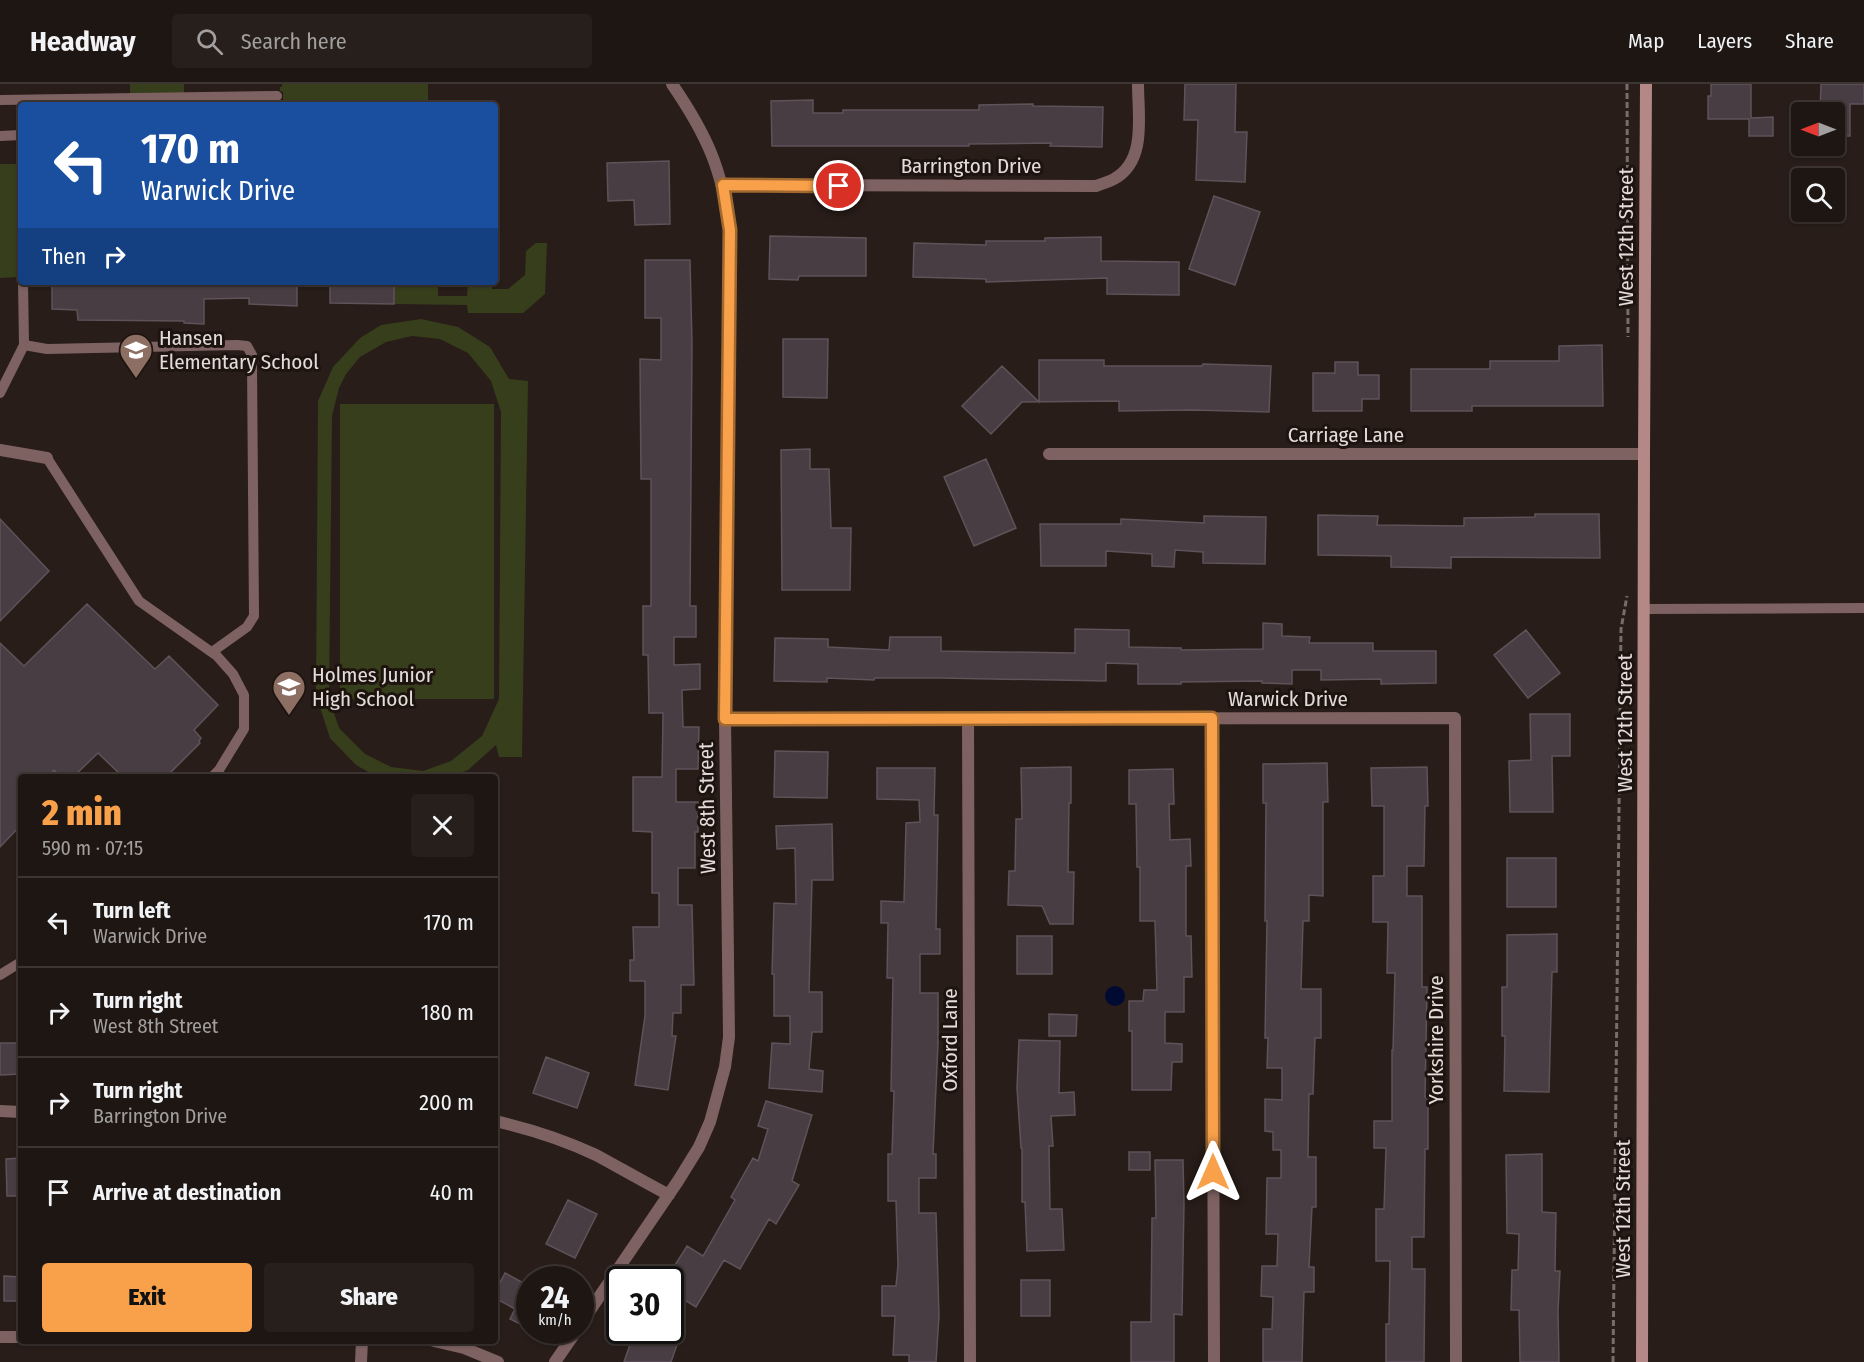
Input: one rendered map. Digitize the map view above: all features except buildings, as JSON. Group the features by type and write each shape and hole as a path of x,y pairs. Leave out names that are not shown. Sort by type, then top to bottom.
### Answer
{"main road":[{"name":"West 12th Street","path":"1642,1362 1647,84"}],"street":[{"name":"West 8th Street","path":"594,1305 699,1147 710,1122 721,1086 729,1037 725,719 730,230 723,185 713,156 699,124 672,84"},
{"name":"Barrington Drive","path":"723,185 1096,186 1115,178 1130,165 1138,147 1138,84"},
{"path":"0,450 47,458"},
{"name":"Carriage Lane","path":"1049,454 1644,454"},
{"name":"Oxford Lane","path":"968,718 970,1362"},
{"path":"1212,718 1214,1362"},
{"name":"Warwick Drive","path":"725,719 1455,718"},
{"name":"Yorkshire Drive","path":"1455,718 1456,1362"},
{"path":"0,1111 18,1112"},
{"path":"498,1122 528,1129 596,1155 669,1195"},
{"path":"0,1337 18,1337"},
{"path":"361,1362 362,1344"},
{"path":"447,1344 464,1348 498,1362"},
{"path":"555,1362 567,1344"}],"lane":[{"path":"0,100 277,96"},
{"path":"0,136 18,135"},
{"path":"0,393 24,345 23,285"},
{"path":"24,345 47,349 247,346 252,355 254,616 247,627 212,652"},
{"path":"47,458 139,601 217,656 233,674 244,694 244,729 215,774"},
{"path":"1644,609 1864,608"},
{"path":"0,975 18,964"}],"path":[{"path":"1627,84 1628,344"},
{"path":"1613,1362 1621,629 1629,588"}],"green space":[{"path":"130,84 184,84 184,102 130,102"},
{"path":"282,84 428,84 428,102 283,102 283,92 280,91"},
{"path":"0,164 18,164 18,277 0,278"},
{"path":"536,243 547,243 545,294 523,313 468,313 467,305 394,304 394,285 438,285 438,296 467,296 468,285 492,285 492,289 508,289 525,275 526,251"},
{"path":"421,319 458,327 490,347 509,379 528,381 522,757 499,757 496,745 468,770 457,774 372,774 356,765 330,738 316,695 318,401 333,367 360,338 381,325","holes":["412,336 440,339 468,353 491,381 501,412 499,699 482,736 451,761 423,771 391,767 365,754 339,728 329,698 332,416 339,388 346,374 360,357 386,342"]},
{"path":"340,404 494,404 494,699 340,699"}],"water":[{"path":"1111,986 1119,986 1125,992 1125,1000 1119,1006 1111,1006 1105,1000 1105,992"}],"place":[{"name":"Hansen Elementary School","path":"136,379"},
{"name":"Holmes Junior High School","path":"289,716"}],"route":[{"path":"839,186 723,185 730,230 725,719 1212,718 1213,1172"}]}
